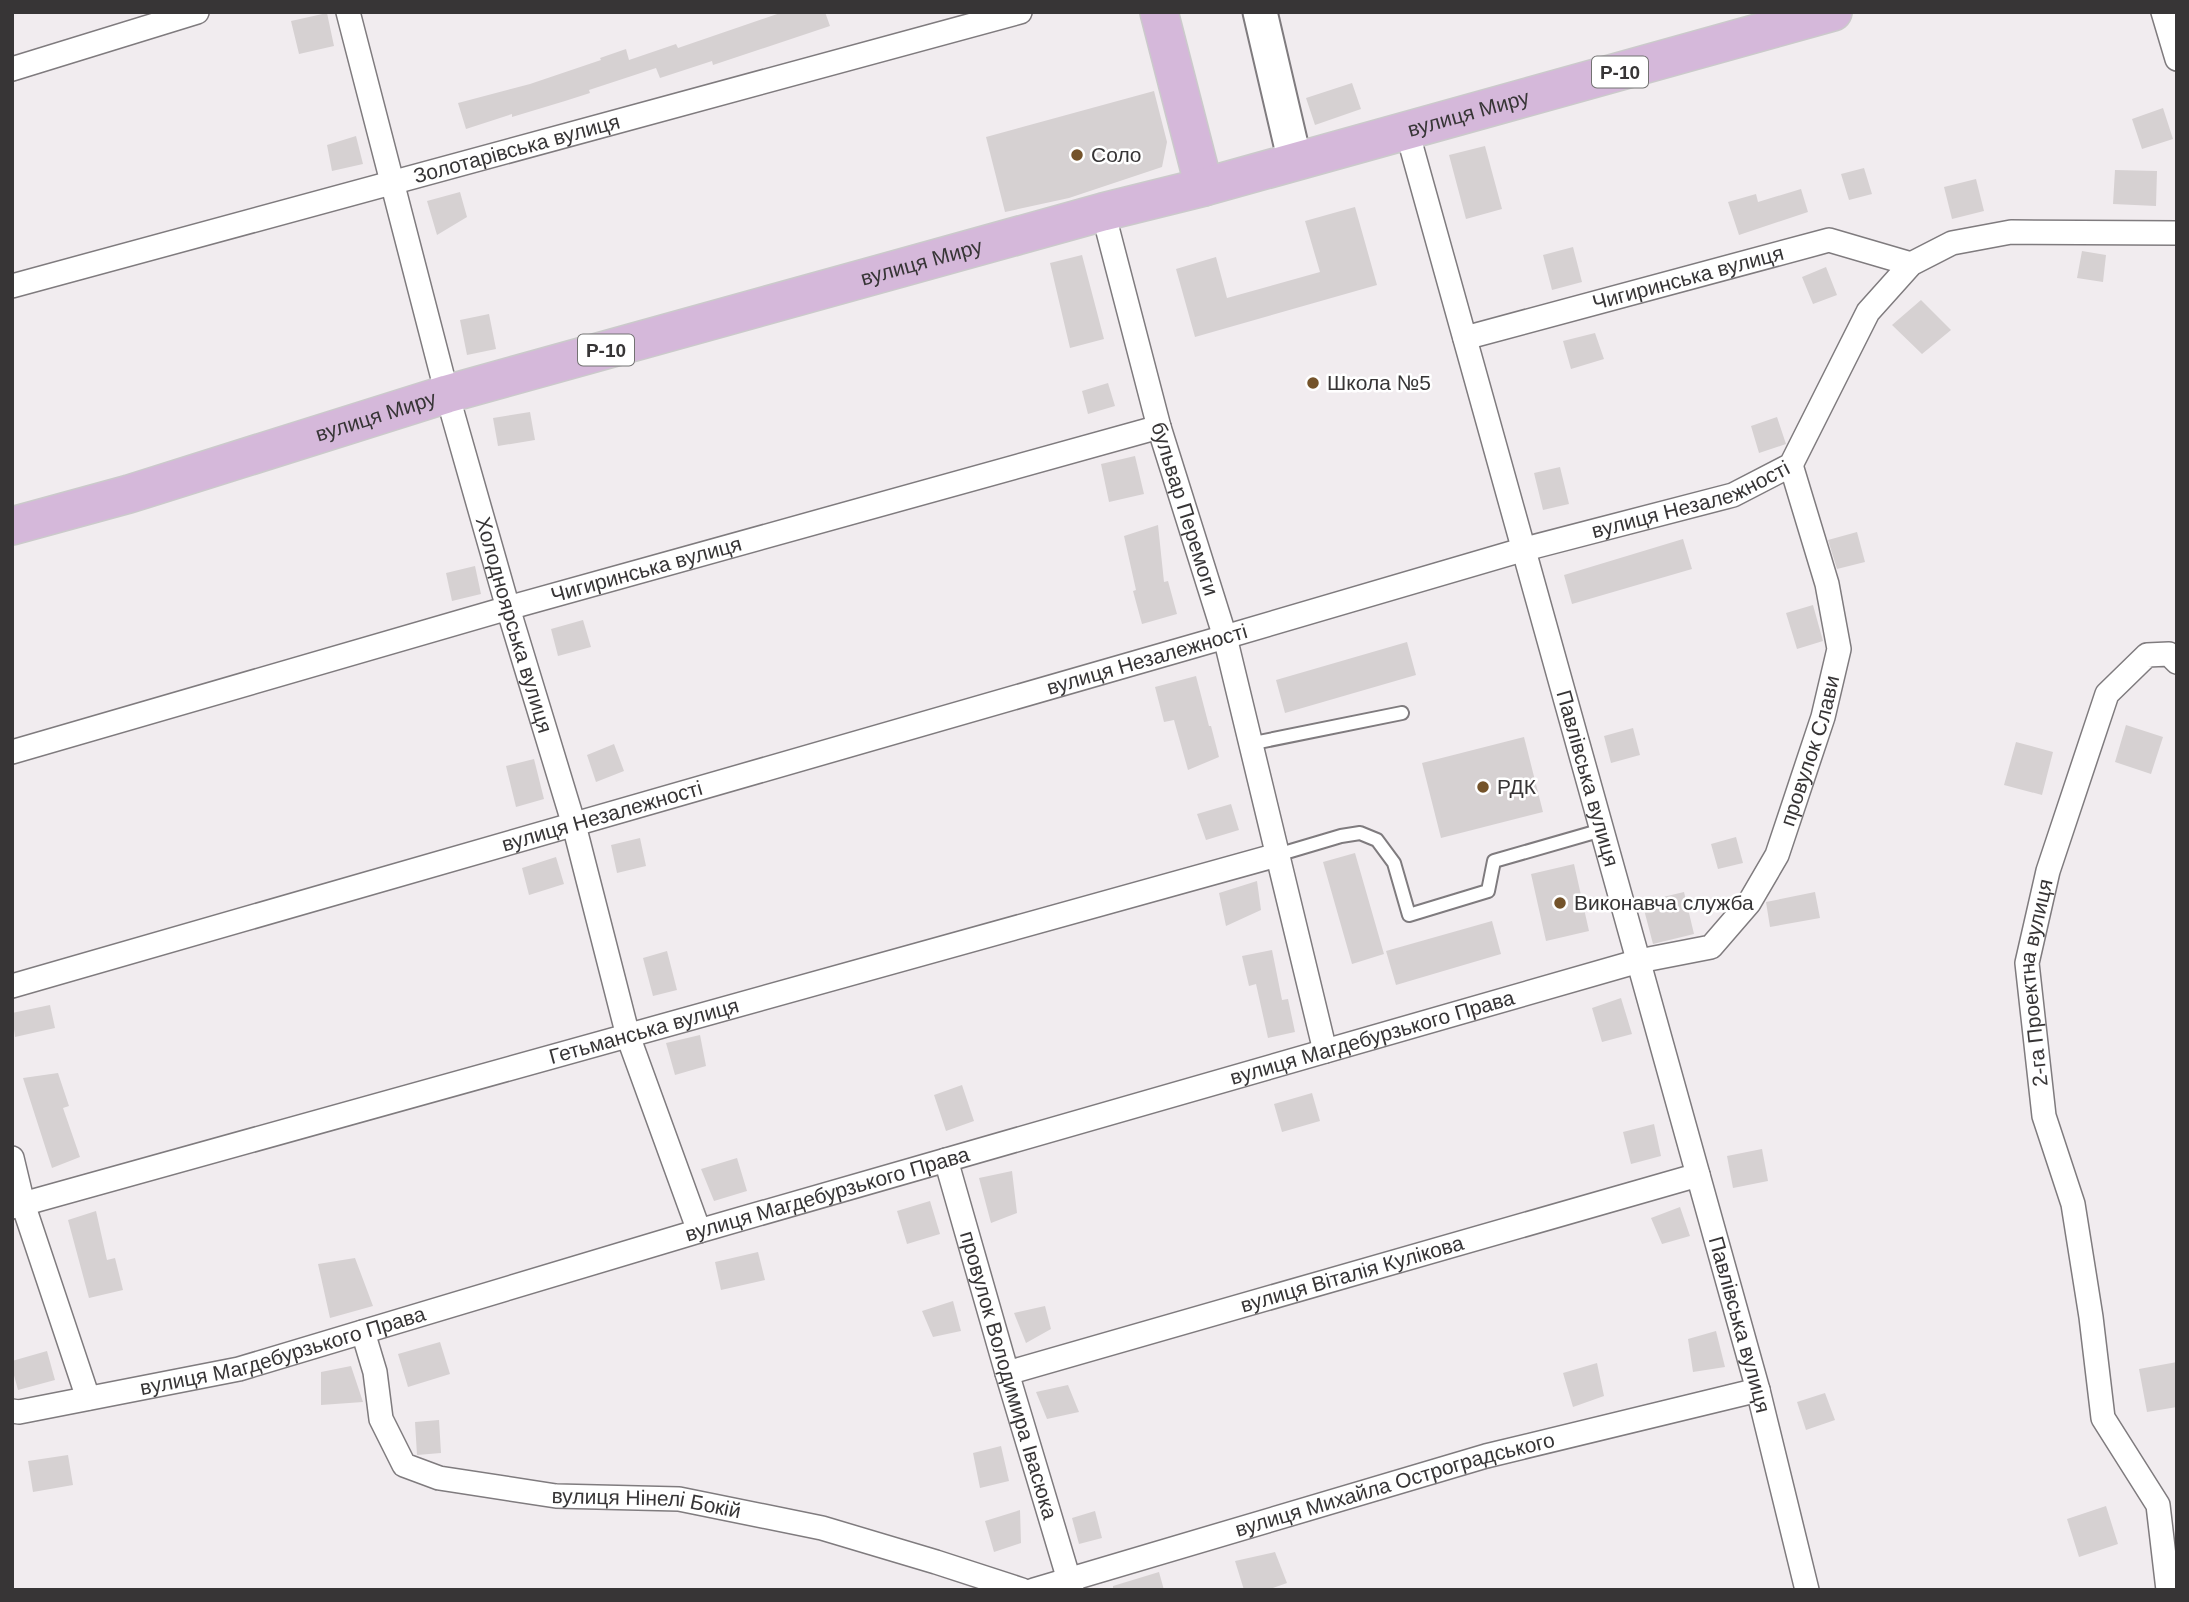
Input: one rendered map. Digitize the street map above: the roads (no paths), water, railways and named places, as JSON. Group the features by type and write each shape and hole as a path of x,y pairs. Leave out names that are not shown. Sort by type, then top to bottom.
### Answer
{"main road":[{"path":"1159,12 1204,187"},
{"path":"1260,12 1295,162"},
{"name":"вулиця Миру","path":"12,526 143,490 447,394 1833,12"}],"street":[{"path":"12,69 197,12"},
{"name":"Холодноярська вулиця","path":"348,12 447,394 574,825 628,1036 699,1231"},
{"name":"Золотарівська вулиця","path":"12,286 1020,12"},
{"path":"2163,12 2177,59"},
{"name":"Павлівська вулиця","path":"1407,131 1758,1390 1807,1590"},
{"name":"бульвар Перемоги","path":"1103,212 1159,427 1225,637 1325,1051"},
{"name":"вулиця Незалежності","path":"12,986 1525,549 1732,495 1791,465 1868,313 1911,264 1952,243 2011,232 2176,231"},
{"name":"Чигиринська вулиця","path":"1465,338 1829,240 1911,264"},
{"name":"Чигиринська вулиця","path":"12,752 508,608 1159,427"},
{"name":"провулок Слави","path":"1639,961 1711,947 1749,903 1777,855 1823,717 1839,649 1827,584 1791,465"},
{"name":"2-га Проектна вулиця","path":"2168,1590 2158,1505 2103,1418 2091,1317 2073,1204 2044,1116 2027,963 2048,871 2107,694 2147,655 2173,658"},
{"name":"Гетьманська вулиця","path":"18,1206 1277,855"},
{"name":"вулиця Магдебурзького Права","path":"12,1411 19,1412 239,1369 699,1231 1639,961"},
{"path":"12,1158 18,1206 88,1398"},
{"name":"провулок Володимира Івасюка","path":"946,1160 1070,1585"},
{"name":"вулиця Віталія Кулікова","path":"1007,1373 1698,1175"},
{"name":"вулиця Нінелі Бокій","path":"363,1332 375,1372 381,1419 404,1465 439,1478 556,1496 679,1499 783,1520 834,1532 1022,1590"},
{"name":"вулиця Михайла Остроградського","path":"1034,1590 1070,1585 1486,1456 1758,1390"}],"lane":[{"path":"1250,744 1402,713"},
{"path":"1277,855 1360,833 1377,840 1394,863 1409,915 1488,891 1494,861 1602,830"}],"place":[{"name":"Соло","path":"1077,155"},
{"name":"Школа №5","path":"1313,383"},
{"name":"РДК","path":"1483,787"},
{"name":"Виконавча служба","path":"1560,903"}]}
